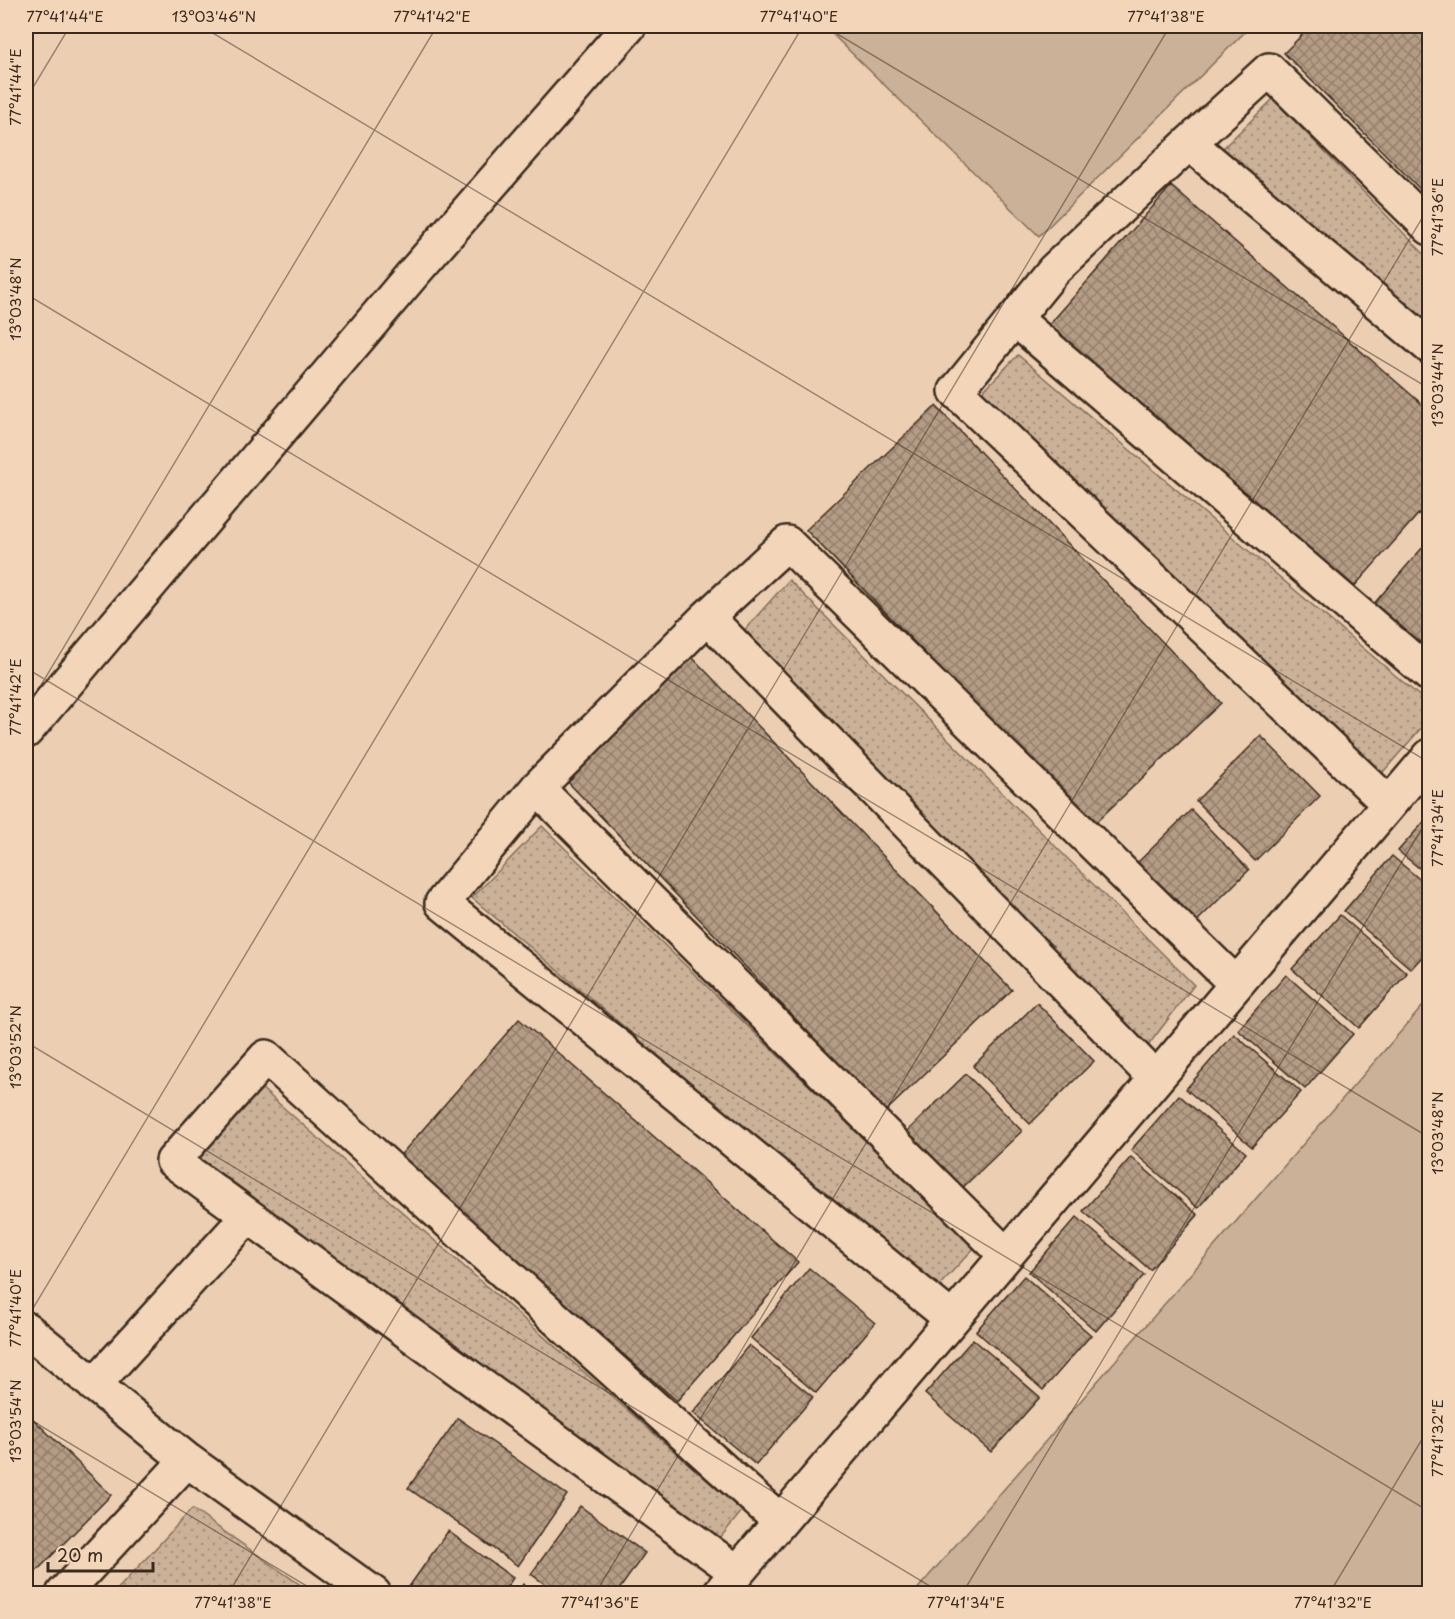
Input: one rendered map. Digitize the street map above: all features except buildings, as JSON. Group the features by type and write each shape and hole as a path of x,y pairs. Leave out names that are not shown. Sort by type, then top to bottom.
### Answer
{"street":[{"path":"26,731 411,276 629,26"},
{"path":"1389,804 957,391 1054,270 1269,70 1430,228"},
{"path":"1189,143 1430,347"},
{"path":"1015,319 1430,675"},
{"path":"952,1318 442,903 537,788 707,617 787,543 1236,984"},
{"path":"707,617 1156,1078"},
{"path":"780,1521 266,1057 173,1161 728,1583 1430,756"},
{"path":"537,788 1006,1255"},
{"path":"94,1385 248,1216"},
{"path":"26,1329 187,1460 374,1593"},
{"path":"63,1593 187,1460"}],"shaded area":[{"path":"824,26 1251,26 1039,236"},
{"path":"1273,99 1429,259 1429,338 1215,156"},
{"path":"1018,355 1429,704 1429,719 1377,779 980,394"},
{"path":"789,580 1194,985 1147,1047 740,635"},
{"path":"542,826 975,1247 935,1290 472,898"},
{"path":"1429,999 1429,1593 914,1593"},
{"path":"260,1087 742,1511 716,1543 197,1160"},
{"path":"192,1509 312,1593 114,1593"}]}
